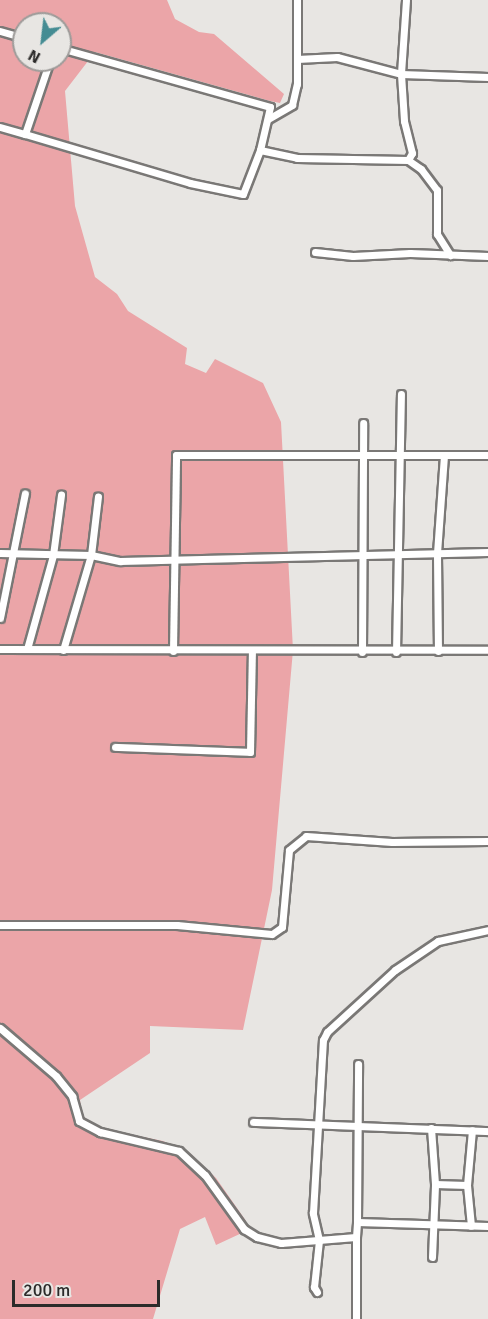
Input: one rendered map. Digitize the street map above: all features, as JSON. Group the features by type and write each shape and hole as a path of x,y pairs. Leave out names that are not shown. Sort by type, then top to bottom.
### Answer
{"street":[{"path":"268,119 292,105 297,59 297,0"},
{"path":"406,0 401,74 404,121 412,153 408,160"},
{"path":"0,127 190,183 243,194 260,150 270,107 72,51"},
{"path":"297,59 337,57 401,74 488,77"},
{"path":"25,134 46,72"},
{"path":"260,150 297,158 408,160 421,169 436,190 437,234 450,255"},
{"path":"315,252 353,256 488,256"},
{"path":"396,652 400,553 401,394"},
{"path":"362,652 360,554 363,423"},
{"path":"173,651 177,560 176,455 488,455"},
{"path":"438,651 437,553 444,456"},
{"path":"0,618 25,493"},
{"path":"27,649 53,555 61,495"},
{"path":"63,650 91,555 98,496"},
{"path":"0,553 91,555 120,561 488,552"},
{"path":"0,649 252,652 488,650"},
{"path":"115,747 250,752 252,652"},
{"path":"0,925 177,925 272,934 282,927 289,850 306,836 392,842 488,841"},
{"path":"317,1292 314,1287 319,1240 313,1213 320,1124 323,1040 327,1032 395,970 438,941 488,930"},
{"path":"0,1028 56,1076 72,1096 79,1121 120,1138 179,1151 205,1175 244,1229 257,1237 281,1243 356,1237"},
{"path":"356,1319 357,1064"},
{"path":"253,1122 488,1131"},
{"path":"431,1128 435,1184 432,1257"},
{"path":"471,1226 467,1185 472,1130"},
{"path":"435,1184 467,1185"},
{"path":"357,1222 488,1226"}],"shaded area":[{"path":"0,0 167,0 175,19 199,32 214,34 284,94 280,103 270,101 95,52 65,91 75,206 95,277 117,294 128,311 187,348 185,364 206,373 215,359 263,383 281,422 293,650 272,890 243,1030 150,1026 150,1053 80,1100 82,1119 104,1129 163,1141 191,1154 216,1178 246,1221 244,1232 216,1245 205,1217 180,1229 153,1319 0,1319"}]}
